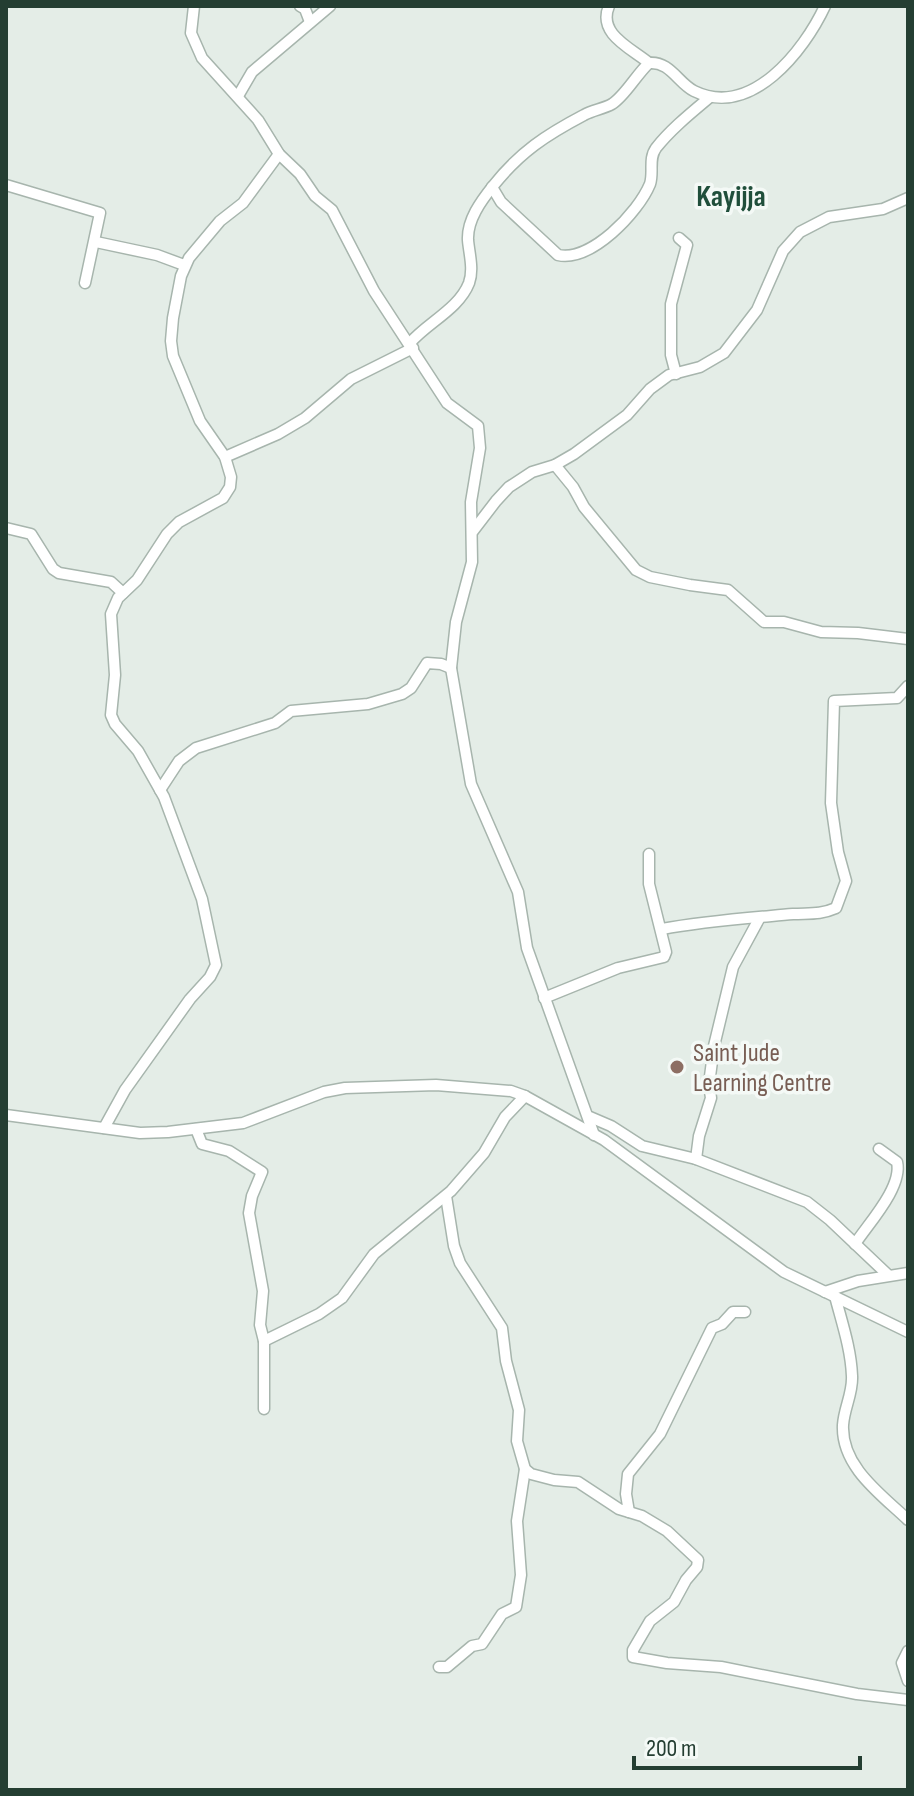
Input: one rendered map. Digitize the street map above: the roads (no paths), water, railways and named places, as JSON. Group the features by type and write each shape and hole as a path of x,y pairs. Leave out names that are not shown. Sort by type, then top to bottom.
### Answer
{"street":[{"path":"194,6 191,33 202,58 258,120 279,154 300,174 315,196 332,210 374,291 447,403 478,426 480,448 471,502 472,562 456,622 451,668 471,784 518,892 527,948 594,1135"},
{"path":"300,6 305,9 310,22"},
{"path":"238,96 252,72 330,6"},
{"path":"609,6 605,16 611,34 649,63 661,64 687,87 710,97 726,99 767,80 804,45 825,6"},
{"path":"225,457 278,434 305,418 351,379 411,345 422,329 447,311 468,285 469,227 492,187 518,157 548,133 619,98 649,63"},
{"path":"492,187 501,202 558,255 565,257 592,249 615,230 639,202 651,182 651,161 656,149 710,97"},
{"path":"104,1128 125,1090 216,965 202,899 160,790 133,743 115,724 111,715 115,675 111,614 167,534 179,522 228,494 231,477 225,457 200,421 173,356 173,318 184,265 208,235 243,203 279,154"},
{"path":"6,185 96,210 101,217 85,283"},
{"path":"473,531 509,487 532,472 555,465 610,428 669,375 700,367 724,353 757,310 783,251 800,232 829,217 883,209 908,198"},
{"path":"676,374 671,355 671,304 687,245 679,238"},
{"path":"96,242 157,255 184,265"},
{"path":"555,465 584,507 638,572 690,585 723,588 764,622 784,622 821,632 908,639"},
{"path":"6,528 31,534 53,569 59,573 111,582 123,593"},
{"path":"160,790 179,761 196,748 275,723 291,711 368,704 402,694 411,688 427,663 451,668"},
{"path":"662,929 695,923 816,915 836,908 846,881 831,803 834,701 897,698 908,686"},
{"path":"544,998 618,968 660,959 666,952 649,884 649,854"},
{"path":"696,1159 699,1136 711,1098 709,1084 714,1046 733,967 759,919"},
{"path":"6,1115 140,1133 243,1123 324,1092 357,1087 436,1085 496,1089 525,1096 594,1135 784,1272 908,1332"},
{"path":"264,1341 319,1314 342,1298 374,1254 446,1196 484,1153 505,1117 525,1096"},
{"path":"590,1117 642,1146 696,1159 807,1202 888,1275"},
{"path":"196,1129 202,1144 229,1151 262,1172 249,1213 263,1291 260,1325 264,1341 264,1409"},
{"path":"855,1244 878,1214 897,1177 897,1162 879,1149"},
{"path":"439,1667 447,1667 472,1646 482,1644 502,1614 516,1607 521,1565 517,1521 525,1469 517,1441 519,1410 506,1361 502,1328 460,1263 446,1196"},
{"path":"830,1294 888,1275 908,1273"},
{"path":"830,1294 848,1343 852,1379 844,1416 845,1443 867,1483 908,1520"},
{"path":"629,1512 626,1494 628,1474 660,1434 712,1328 722,1324 733,1312 745,1312"},
{"path":"525,1469 531,1474 554,1480 578,1482 619,1509 642,1516 667,1531 694,1555 698,1563 674,1602 650,1621 633,1650 633,1657 721,1667 857,1694 908,1700"},
{"path":"908,1651 902,1663 908,1681"}],"place":[{"name":"Saint Jude Learning Centre","path":"677,1067"}],"district":[{"name":"Kayijja","path":"731,196"}]}
